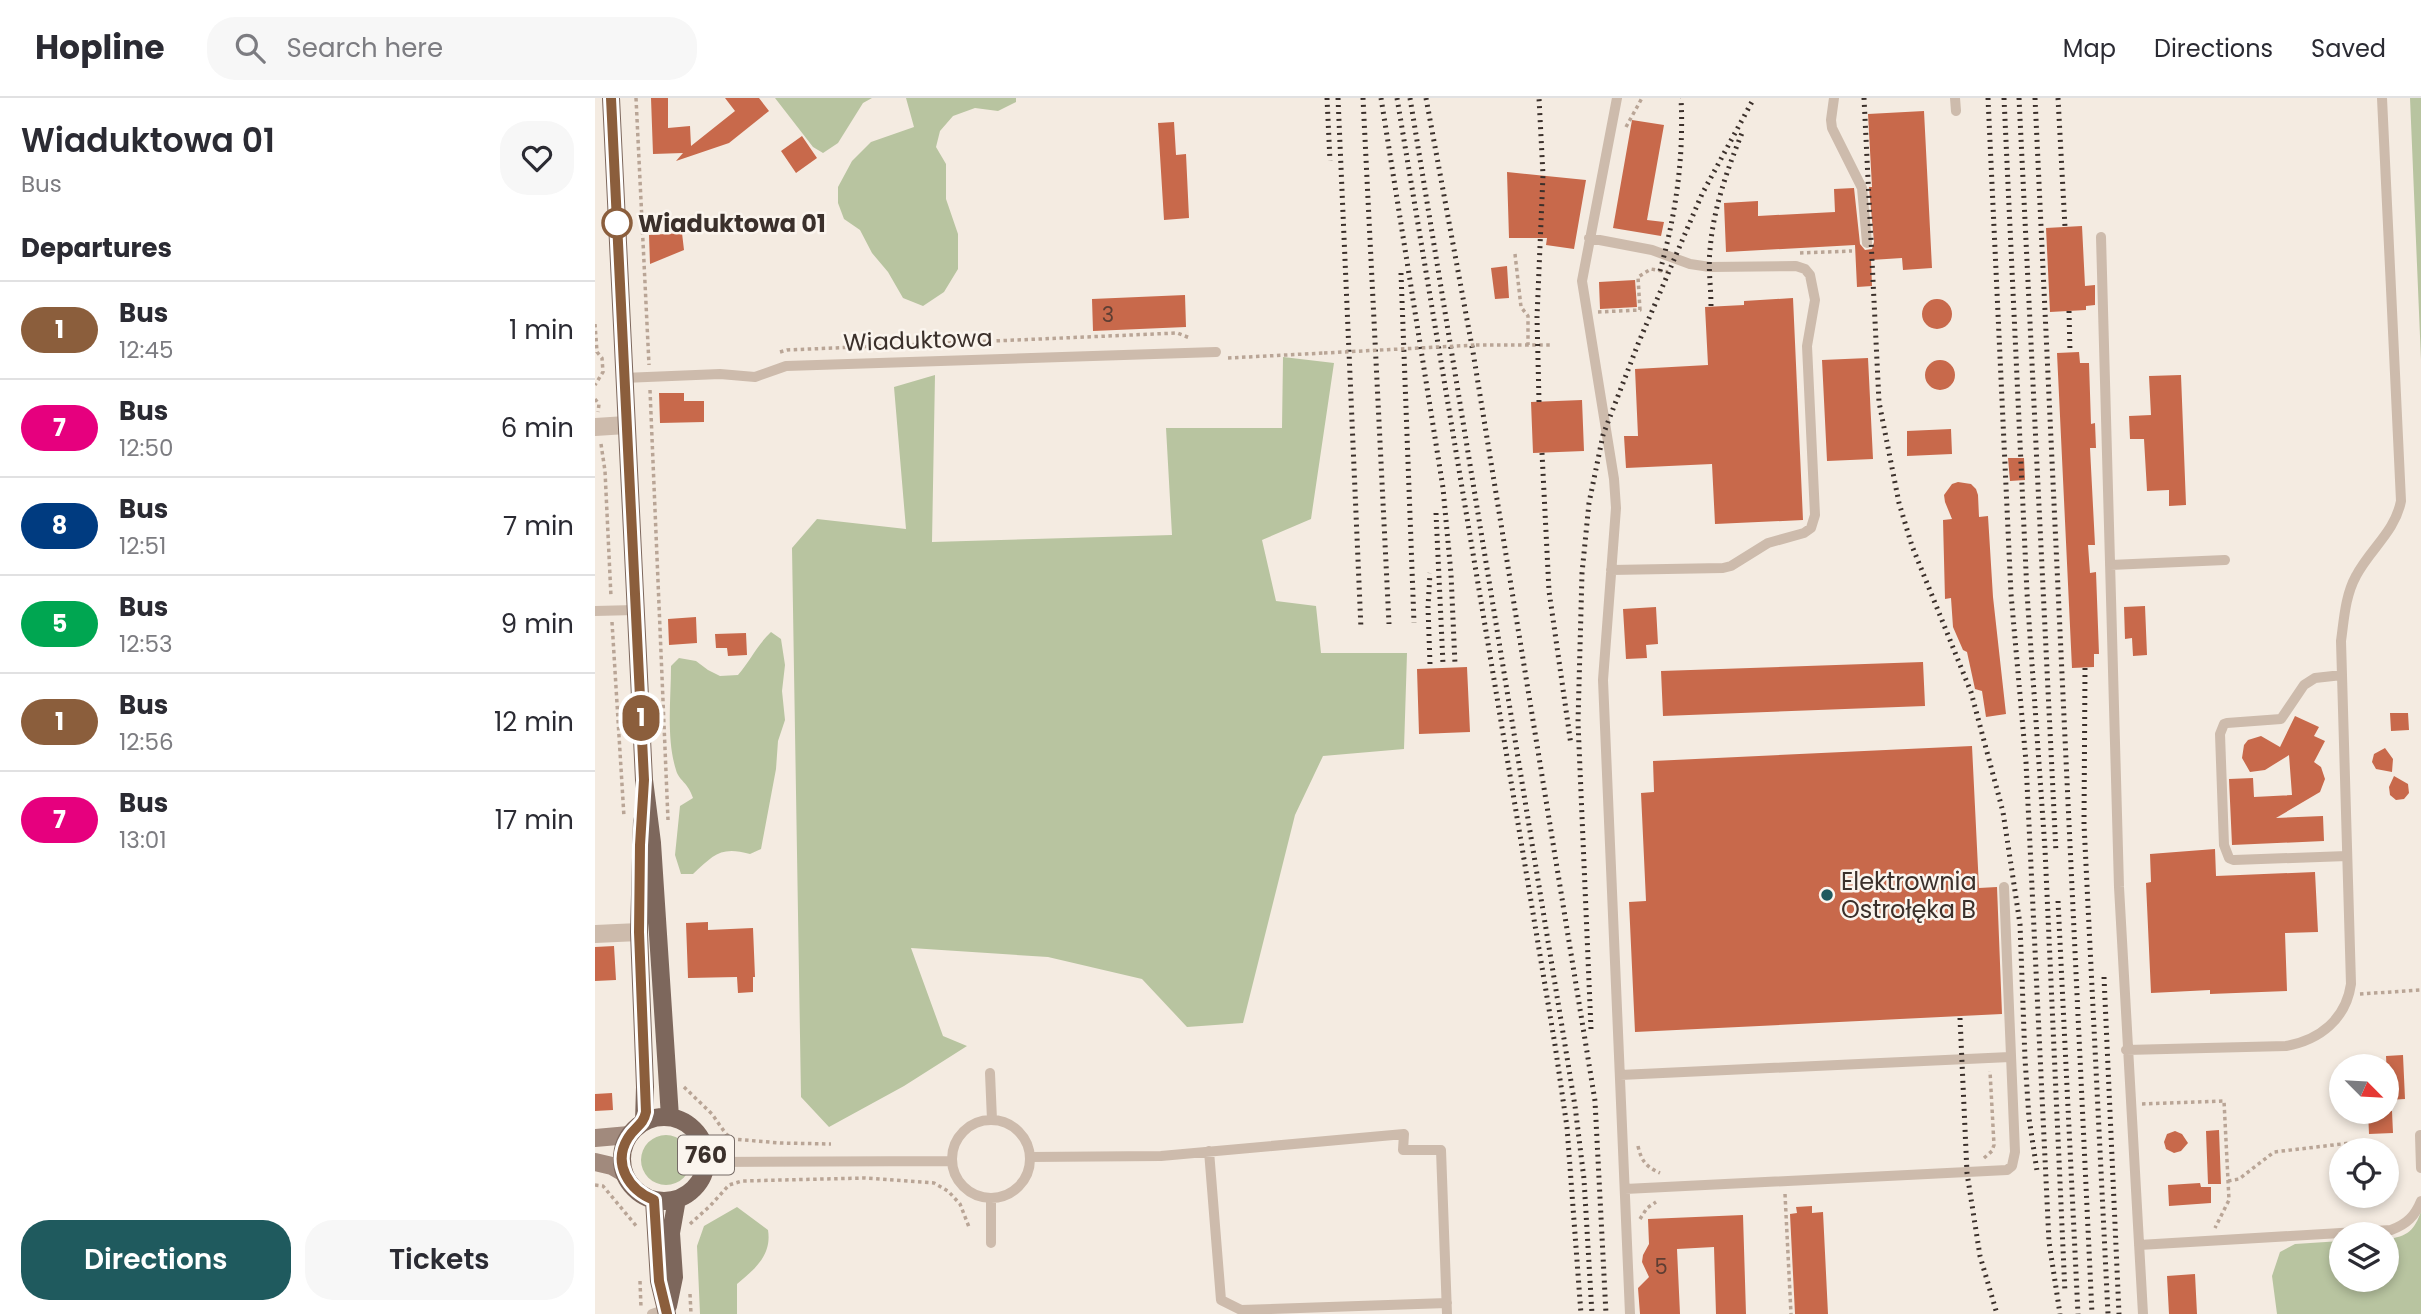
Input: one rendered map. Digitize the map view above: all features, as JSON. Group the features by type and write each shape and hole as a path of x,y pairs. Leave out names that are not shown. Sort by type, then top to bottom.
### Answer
{"main road":[{"name":"760","path":"611,98 644,780 652,843 670,1117"},
{"name":"760","path":"624,1173 636,1190 654,1200 677,1199 697,1184 704,1173 706,1162 705,1151 697,1132 680,1120 660,1117 644,1122 646,1112 639,932 644,780"},
{"path":"624,1173 622,1154 629,1136 644,1122"},
{"path":"595,1138 629,1136"},
{"path":"595,1161 624,1173"},
{"name":"760","path":"662,1312 674,1277 671,1233 677,1199"},
{"name":"760","path":"654,1200 662,1312"}],"street":[{"path":"598,427 626,425"},
{"path":"595,934 639,932"}],"lane":[{"path":"1617,98 1582,281 1614,478 1616,508 1603,680 1630,1314"},
{"path":"1834,98 1832,128 1864,196 1867,243"},
{"path":"1955,98 1956,111"},
{"path":"2126,1050 2286,1046 2302,1043 2330,1026 2343,1012 2350,995 2341,641 2354,578 2392,527 2401,501 2382,98"},
{"path":"2101,237 2119,887 2126,1050 2143,1314"},
{"path":"1590,238 1652,250 1690,264 1710,267 1796,266 1805,269 1810,275 1815,300 1807,346 1815,515 1811,528 1796,537 1767,543 1731,566 1723,568 1611,570"},
{"name":"Wiaduktowa","path":"623,378 720,374 755,377 786,366 1216,352"},
{"path":"2110,565 2225,559"},
{"path":"595,611 635,610"},
{"path":"2342,675 2315,678 2304,685 2281,719 2227,723 2220,734 2224,845 2229,858 2347,856"},
{"path":"1625,1189 2007,1170 2012,1166 2015,1152 2004,887"},
{"path":"1620,1075 2010,1056"},
{"path":"991,1073 992,1120"},
{"path":"992,1120 1014,1128 1028,1146 1030,1157 1029,1168 1020,1186 1002,1197 991,1198 968,1191 960,1182 952,1161 953,1149 964,1132 982,1121 992,1120"},
{"path":"1030,1157 1098,1158 1209,1151 1404,1133 1403,1150 1441,1150 1447,1314"},
{"path":"2420,1135 2421,1168"},
{"path":"1209,1151 1221,1300 1241,1310 1447,1303"},
{"path":"706,1162 952,1161"},
{"path":"991,1198 991,1243"},
{"path":"2139,1245 2391,1230 2412,1218 2421,1201"}],"path":[{"path":"636,98 669,832"},
{"path":"1625,129 1641,98"},
{"path":"1796,253 1852,251"},
{"path":"1515,254 1521,307 1528,316 1528,345"},
{"path":"1596,312 1640,310 1638,277 1651,268 1678,273"},
{"path":"595,324 597,352 602,358 603,372 595,385"},
{"path":"1267,357 1476,345 1552,345"},
{"path":"595,399 599,404 598,427 605,471 625,827"},
{"path":"2350,995 2421,990"},
{"path":"1975,1162 1991,1151 1994,1145 1990,1058"},
{"path":"668,1086 684,1086 733,1139 831,1144"},
{"path":"2130,1104 2224,1101 2229,1200 2209,1241"},
{"path":"1637,1145 1646,1165 1665,1175"},
{"path":"2228,1181 2239,1180 2274,1153 2329,1146"},
{"path":"687,1234 690,1225 729,1185 742,1181 823,1178 934,1183 948,1191 960,1204 969,1227"},
{"path":"595,1185 603,1186 637,1226 638,1237"},
{"path":"1785,1192 1791,1314"},
{"path":"1639,1223 1647,1208 1666,1198"},
{"path":"689,1287 691,1314"}],"green space":[{"path":"775,98 872,98 863,103 838,143 823,153 813,147"},
{"path":"906,98 1016,98 1016,102 998,111 975,108 953,116 940,131 936,147 946,164 946,199 958,234 958,269 944,292 923,306 903,298 888,272 872,253 860,230 844,219 838,203 838,187 852,161 871,142 914,127"},
{"path":"2410,98 2421,98 2421,360"},
{"path":"1283,357 1334,363 1311,519 1262,540 1276,601 1316,606 1321,653 1407,653 1404,749 1323,756 1295,815 1243,1023 1187,1027 1142,979 1048,957 911,948 943,1036 967,1046 904,1086 829,1127 801,1097 792,548 817,519 906,529 894,387 935,375 932,542 1172,535 1166,428 1282,428"},
{"path":"771,632 781,639 785,665 782,691 785,720 778,741 776,769 761,849 750,854 724,852 712,857 693,874 681,874 675,855 680,806 693,798 689,788 677,774 673,758 670,732 671,666 679,658 696,661 720,676 738,675"},
{"path":"666,1135 683,1143 691,1160 683,1177 666,1185 649,1177 641,1160 649,1143"},
{"path":"737,1207 768,1230 769,1239 765,1254 756,1267 737,1284 737,1314 700,1314 697,1246 704,1226"},
{"path":"2421,1211 2421,1314 2277,1314 2272,1276 2280,1252 2295,1244 2329,1242 2329,1292 2399,1292 2399,1236 2416,1223"}],"building":[{"path":"651,98 668,98 668,128 690,126 691,146 735,111 725,98 759,98 769,111 729,143 676,161 683,153 653,154"},
{"path":"1924,111 1932,268 1903,270 1902,258 1871,260 1872,286 1857,287 1855,245 1726,252 1724,203 1758,201 1758,216 1835,212 1834,189 1854,188 1860,244 1865,250 1872,249 1874,242 1869,187 1872,187 1868,114"},
{"path":"1632,120 1664,125 1647,220 1664,222 1661,236 1613,228"},
{"path":"1174,122 1176,155 1186,154 1189,218 1164,220 1158,123"},
{"path":"802,136 817,158 796,173 781,151"},
{"path":"1507,172 1586,180 1574,249 1546,245 1547,238 1509,238"},
{"path":"2082,226 2085,286 2095,285 2095,305 2086,306 2086,310 2050,312 2046,228"},
{"path":"682,233 684,250 650,264 649,235"},
{"path":"1507,266 1509,298 1495,299 1491,268"},
{"path":"1635,280 1637,307 1600,309 1599,282"},
{"path":"1185,295 1186,327 1093,331 1092,299"},
{"path":"1793,298 1803,520 1715,524 1712,464 1626,468 1624,436 1638,436 1635,369 1708,365 1705,307"},
{"path":"1937,299 1948,303 1952,314 1948,325 1937,329 1926,325 1922,314 1926,303"},
{"path":"2079,352 2080,363 2089,363 2091,424 2095,423 2096,448 2090,448 2095,545 2088,545 2090,573 2096,572 2099,654 2094,654 2094,667 2072,668 2057,353"},
{"path":"1868,358 1873,459 1827,461 1822,360"},
{"path":"1940,360 1951,364 1955,375 1951,386 1940,390 1929,386 1925,375 1929,364"},
{"path":"2181,375 2186,505 2169,506 2169,490 2147,491 2144,439 2130,439 2129,416 2151,415 2149,376"},
{"path":"659,393 684,393 684,401 704,401 704,422 660,423"},
{"path":"1582,400 1584,451 1533,453 1531,402"},
{"path":"1951,429 1952,454 1907,456 1907,431"},
{"path":"2008,458 2024,458 2025,480 2010,481"},
{"path":"1952,484 1971,484 1976,489 1979,517 1988,516 1993,597 2006,714 1986,717 1982,691 1975,689 1967,652 1963,650 1953,627 1951,598 1945,599 1943,520 1952,519 1944,495"},
{"path":"2145,606 2147,655 2133,656 2132,638 2125,639 2124,607"},
{"path":"1656,607 1658,644 1646,645 1647,658 1626,659 1623,609"},
{"path":"696,617 697,643 669,645 668,619"},
{"path":"746,633 747,655 728,656 727,648 716,648 715,634"},
{"path":"1923,662 1925,706 1663,716 1661,671"},
{"path":"1467,667 1470,732 1419,734 1417,669"},
{"path":"2390,713 2408,713 2409,730 2391,731"},
{"path":"2295,716 2319,727 2314,736 2325,741 2314,762 2321,767 2325,779 2320,792 2276,818 2323,816 2324,841 2232,845 2229,779 2253,778 2254,797 2292,795 2289,755 2265,770 2250,772 2242,758 2244,745 2248,740 2261,736 2280,747"},
{"name":"Elektrownia Ostrołęka B","path":"1972,746 1979,888 1997,887 2002,1014 1635,1032 1629,902 1646,901 1641,793 1654,792 1653,761"},
{"path":"2385,748 2393,759 2392,772 2376,769 2372,762 2374,754"},
{"path":"2394,776 2408,784 2409,793 2404,799 2396,800 2390,795 2389,787"},
{"path":"2215,849 2216,876 2315,872 2318,932 2285,933 2287,991 2210,994 2210,990 2151,993 2146,883 2151,882 2150,854"},
{"path":"708,922 708,930 753,928 753,992 738,993 737,977 688,978 686,923"},
{"path":"614,946 616,980 595,981 595,947"},
{"path":"2399,1055 2403,1055 2405,1099 2399,1099"},
{"path":"612,1093 613,1110 595,1111 595,1094"},
{"path":"2369,1124 2393,1124 2393,1133 2369,1134"},
{"path":"2219,1130 2221,1184 2208,1184 2206,1131"},
{"path":"2175,1131 2182,1134 2188,1143 2181,1151 2174,1153 2166,1149 2164,1142 2167,1134"},
{"path":"2200,1183 2201,1187 2211,1187 2211,1203 2169,1206 2168,1185"},
{"path":"1812,1206 1812,1213 1823,1212 1828,1314 1795,1314 1790,1214 1797,1213 1796,1207"},
{"path":"1743,1215 1746,1314 1716,1314 1714,1247 1677,1249 1680,1314 1640,1314 1638,1288 1649,1277 1642,1262 1649,1244 1648,1219"},
{"path":"2195,1274 2197,1314 2169,1314 2167,1276"}],"railway":[{"path":"1327,98 1330,161"},
{"path":"1338,98 1361,629"},
{"path":"1363,98 1389,624"},
{"path":"1381,98 1443,488 1451,574 1455,664"},
{"path":"1397,98 1555,1045 1567,1127 1581,1314"},
{"path":"1410,98 1575,1106 1584,1179 1592,1314"},
{"path":"1426,98 1473,352 1595,1101 1606,1314"},
{"path":"1539,98 1543,175 1537,317 1539,402"},
{"path":"1660,271 1678,185 1681,98"},
{"path":"1591,1029 1578,722 1582,573 1589,503 1603,435 1638,344 1702,194 1754,98"},
{"path":"1864,98 1879,402 1899,503 1912,546 1971,692 2003,812 2020,924 2029,1118 2037,1171"},
{"path":"1988,98 2011,594 2026,762 2049,1242 2060,1314"},
{"path":"2004,98 2027,593 2045,849 2065,1293"},
{"path":"2019,98 2056,853"},
{"path":"2035,98 2092,1314"},
{"path":"2058,98 2065,227"},
{"path":"1711,306 1709,257 1714,220 1742,133"},
{"path":"1401,273 1414,623"},
{"path":"2069,311 2070,352"},
{"path":"1542,453 1549,591 1571,745"},
{"path":"1436,513 1443,664"},
{"path":"1430,573 1430,664"},
{"path":"2085,668 2084,824 2108,1314"},
{"path":"2058,901 2078,1314"},
{"path":"2104,977 2119,1314"},
{"path":"1960,1018 1967,1173 1980,1256 1997,1314"}],"bus line":[{"name":"1","path":"611,98 644,780 639,932 646,1112 644,1122 637,1126 625,1144 622,1163 629,1182 644,1196 654,1200 659,1281 667,1314"}],"place":[{"name":"Wiaduktowa 01","path":"617,223"},
{"name":"Elektrownia Ostrołęka B","path":"1827,895"}]}
